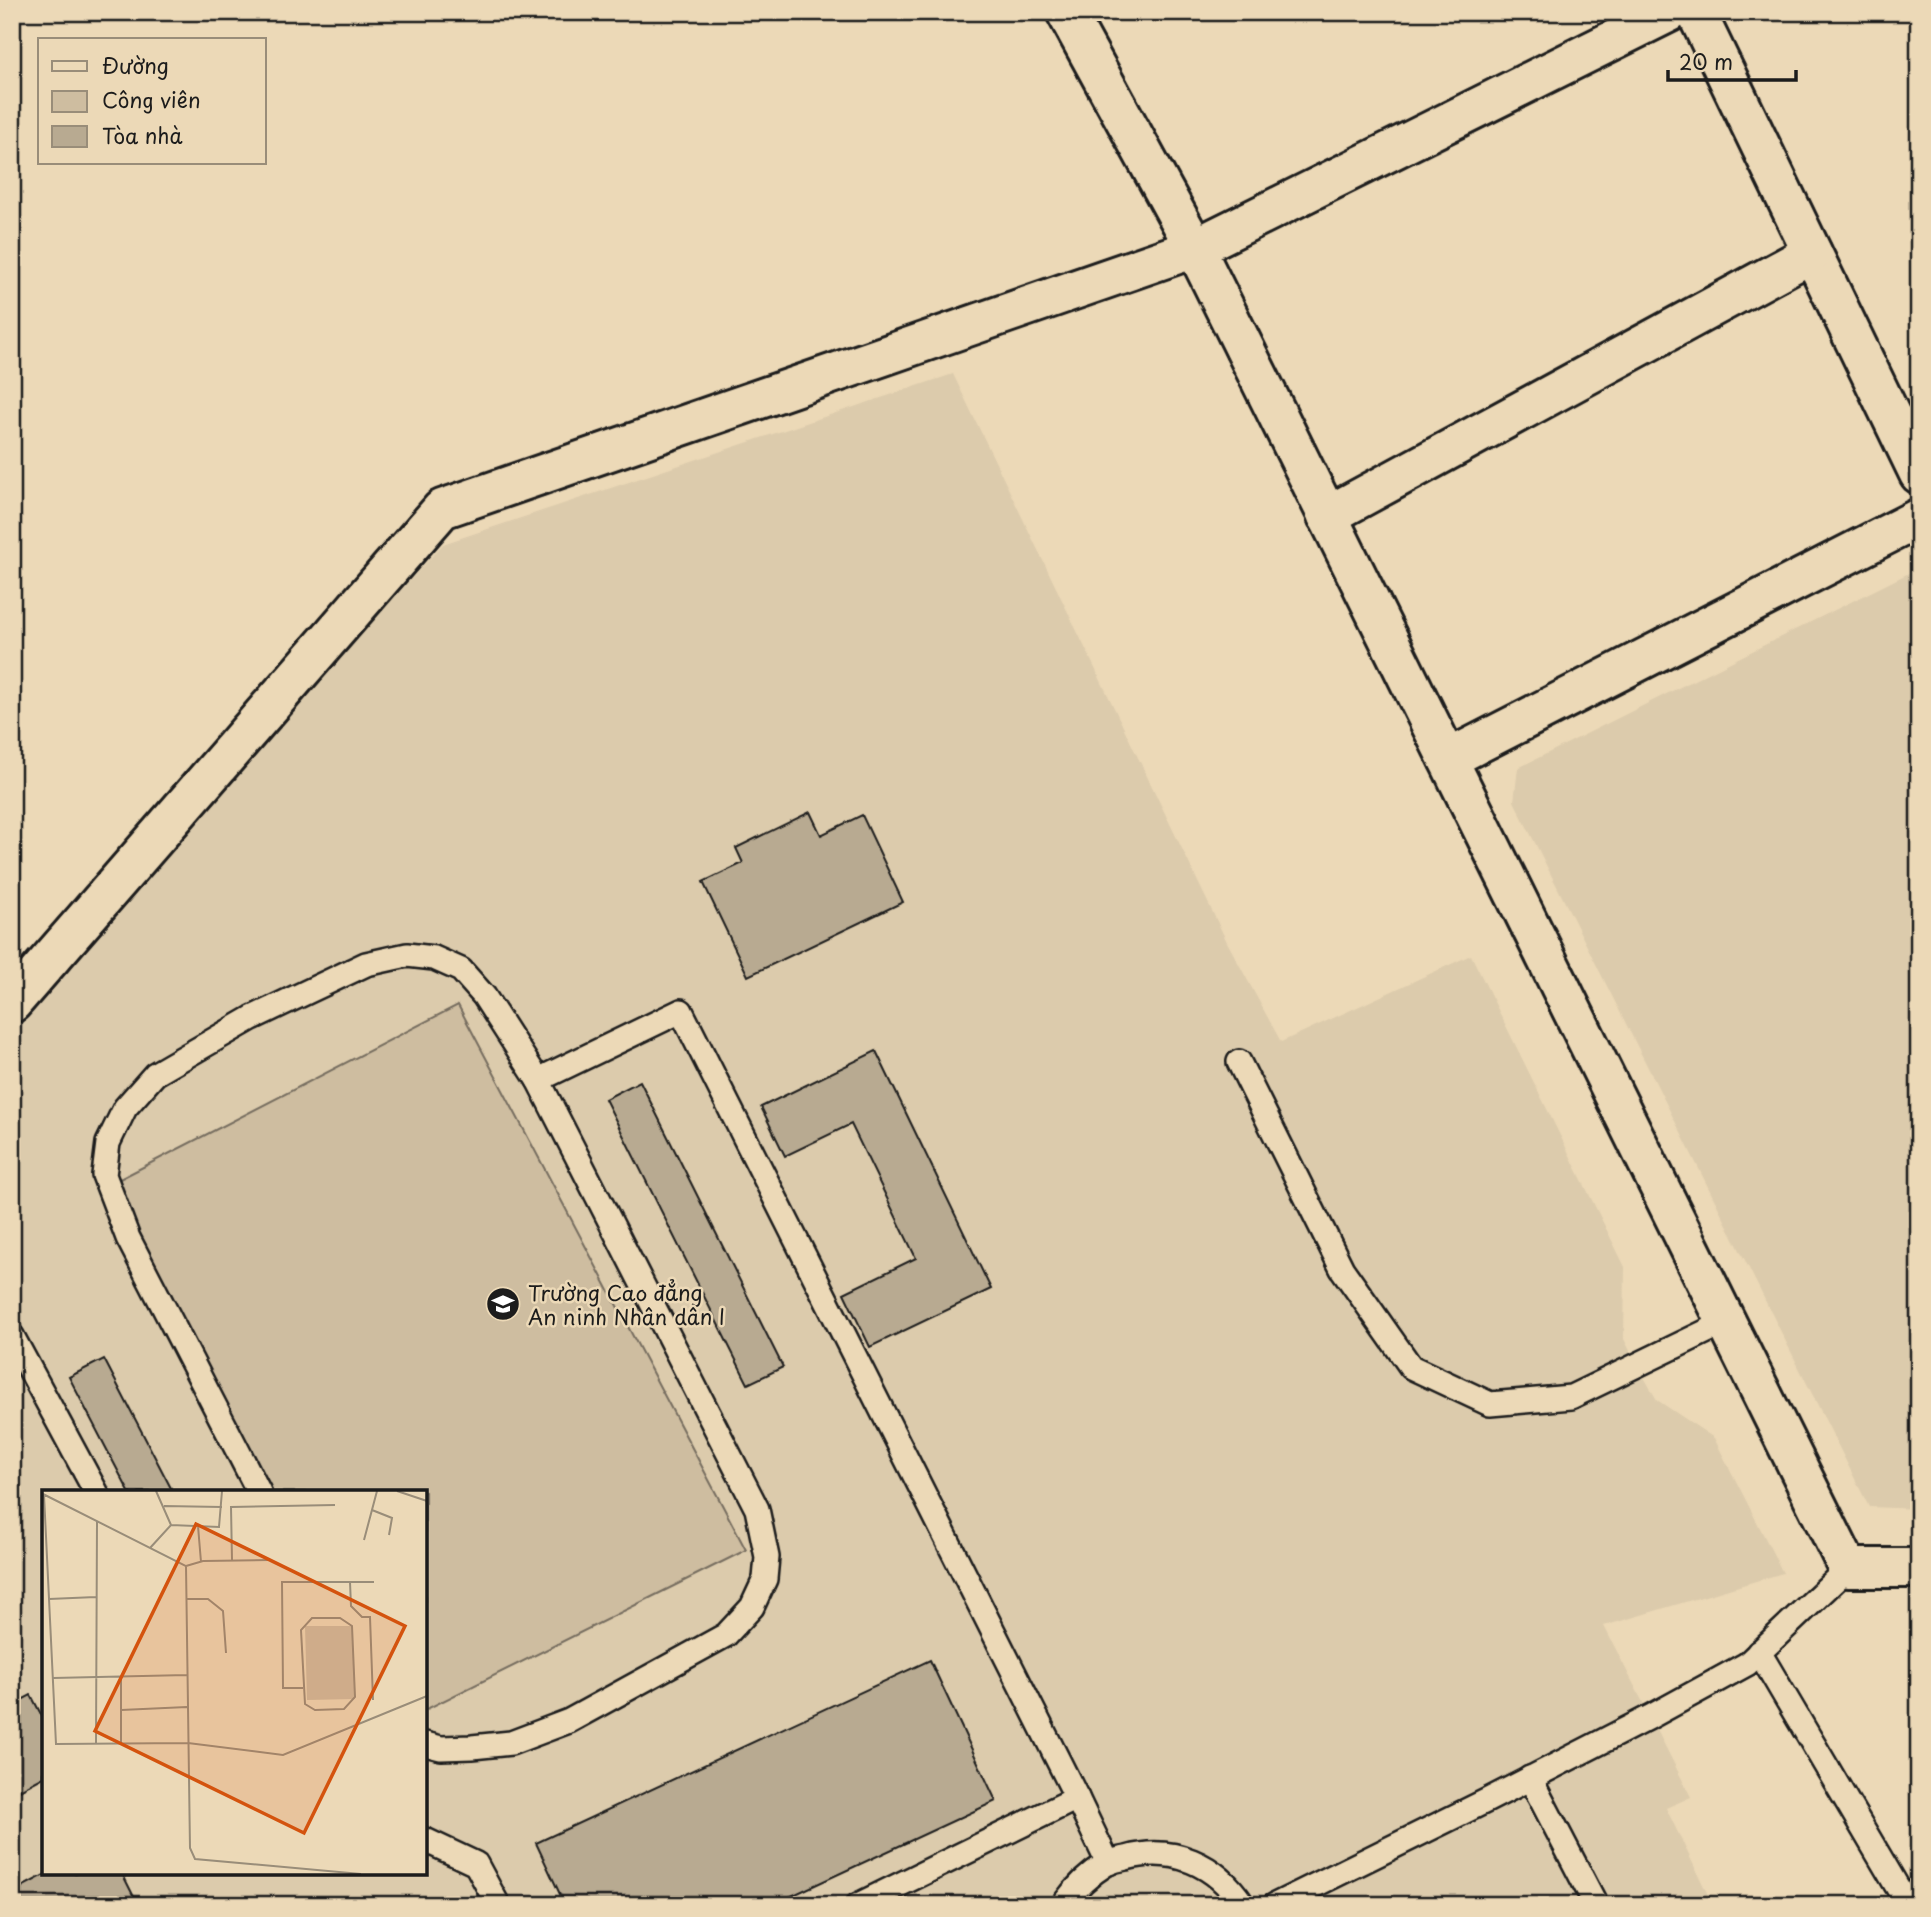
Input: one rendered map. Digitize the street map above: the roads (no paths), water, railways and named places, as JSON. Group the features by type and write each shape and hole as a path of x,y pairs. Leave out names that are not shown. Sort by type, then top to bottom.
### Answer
{"street":[{"path":"1066,12 1195,248 1848,1568 1919,1569"},
{"path":"12,1003 442,509 1195,248 1670,12"},
{"path":"1696,12 1919,474"},
{"path":"1327,516 1812,253"},
{"path":"1448,759 1919,517"}],"lane":[{"path":"258,1490 128,1238 104,1175 108,1143 125,1108 155,1074 251,1018 366,964 407,955 434,958 461,970 484,996 538,1080 757,1509 767,1557 765,1580 752,1608 726,1635 569,1721 511,1743 441,1748 427,1744"},
{"path":"538,1080 681,1011 1108,1863"},
{"path":"1239,1062 1342,1269 1411,1367 1490,1404 1571,1397 1726,1322"},
{"path":"12,1336 95,1490"},
{"path":"1275,1905 1650,1717 1747,1664 1848,1568"},
{"path":"1759,1652 1908,1905"},
{"path":"1530,1778 1595,1905"},
{"path":"858,1905 1077,1798"},
{"path":"427,1840 476,1864 498,1905"},
{"path":"1063,1905 1080,1882 1108,1863 1140,1854 1174,1855 1206,1867 1232,1889 1242,1905"}],"place":[{"name":"Trường Cao đẳng An ninh Nhân dân I","path":"503,1304"}]}
